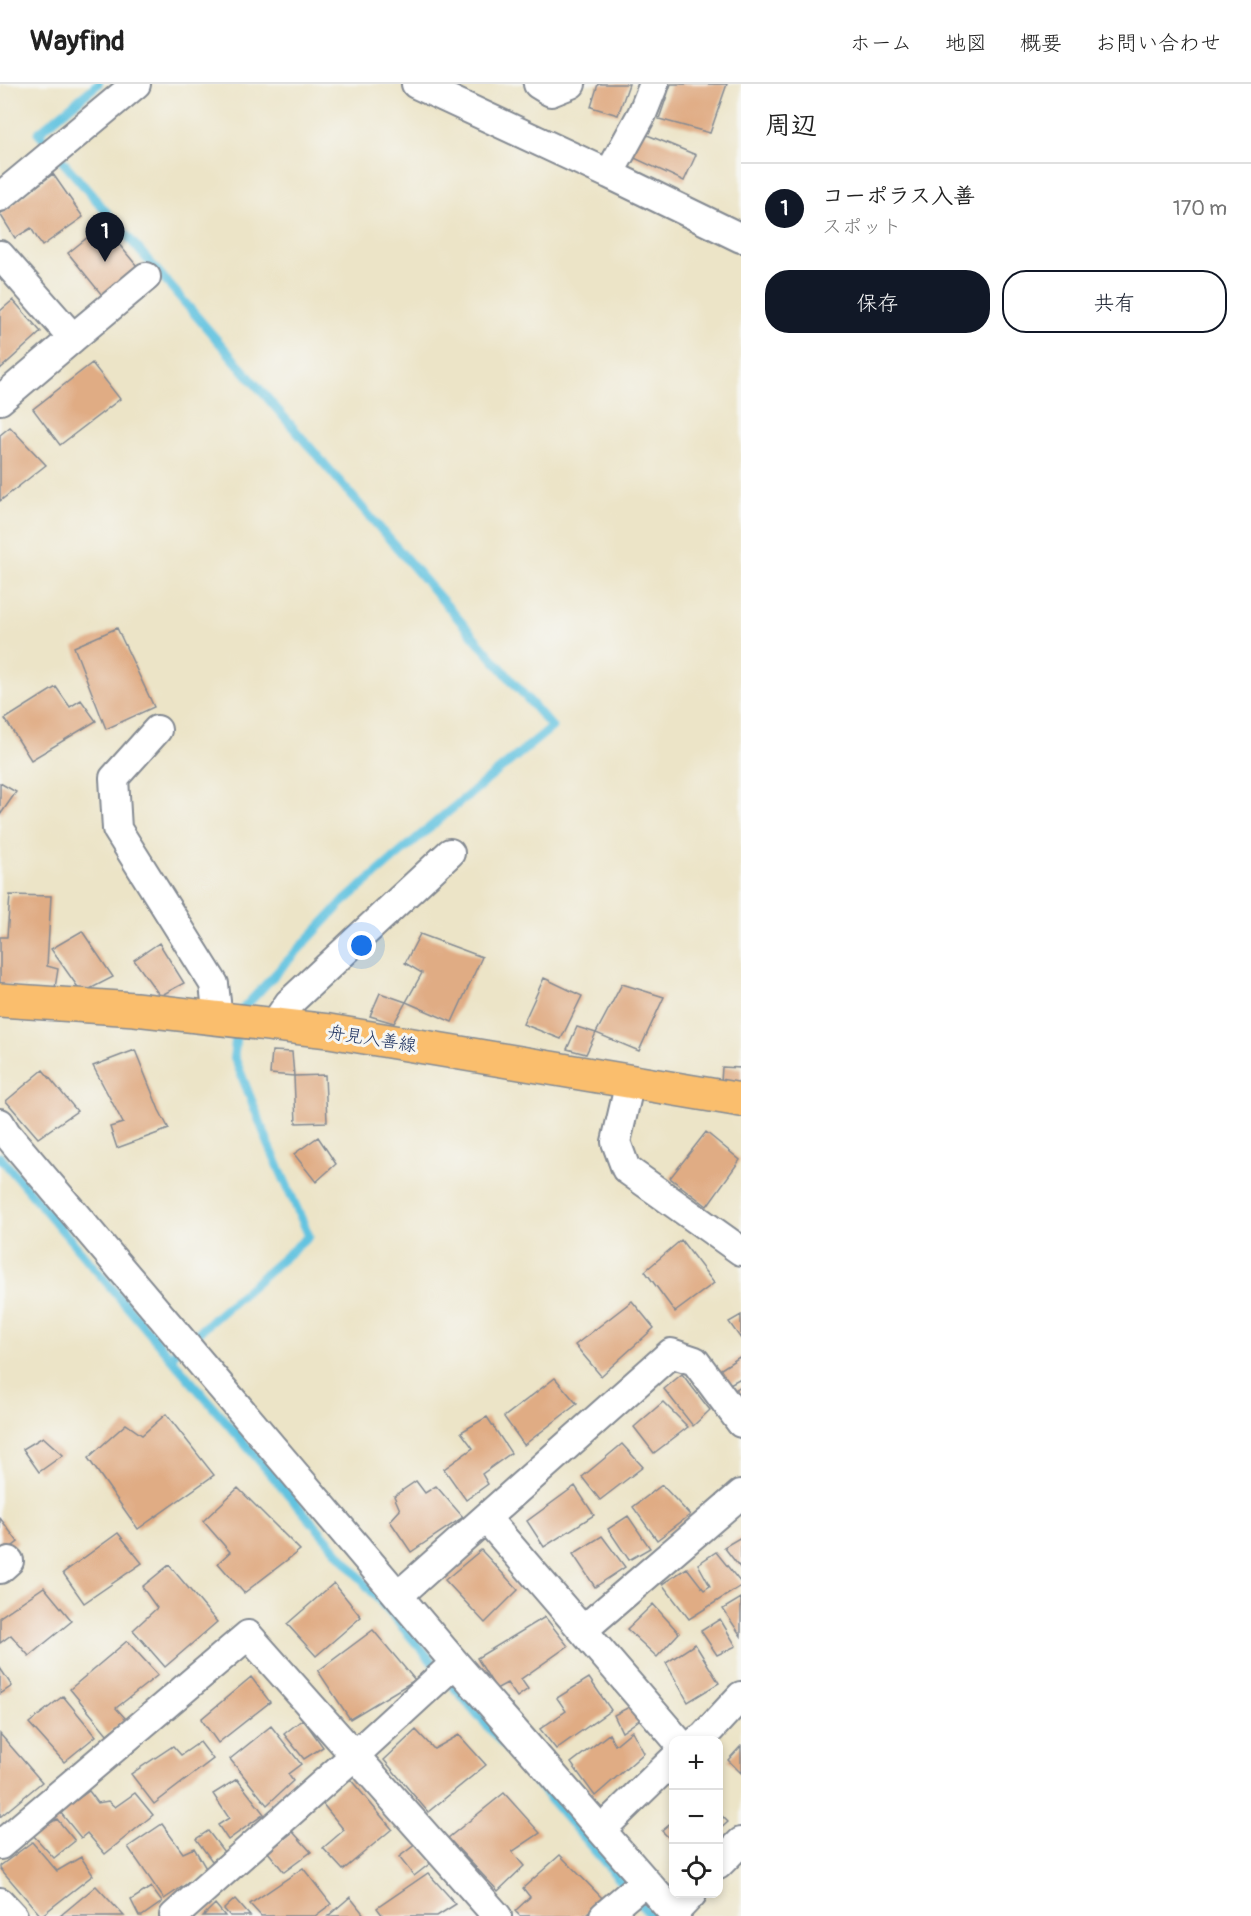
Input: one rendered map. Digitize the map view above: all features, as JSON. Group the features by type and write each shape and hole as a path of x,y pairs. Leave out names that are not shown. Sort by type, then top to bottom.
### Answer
{"main road":[{"name":"舟見入善線","path":"0,1000 135,1009 328,1031 741,1100"}],"street":[{"path":"0,197 136,84"},
{"path":"416,84 741,238"},
{"path":"538,84 550,92 571,84"},
{"path":"609,174 642,114 654,84"},
{"path":"0,255 73,338"},
{"path":"0,400 146,277"},
{"path":"157,730 114,778 117,829 214,984 218,1018"},
{"path":"274,1025 289,1003 450,853"},
{"path":"630,1082 616,1142 626,1169 741,1251"},
{"path":"0,1123 6,1133 455,1663 645,1881 680,1908"},
{"path":"399,1595 670,1353 695,1361 741,1423"},
{"path":"583,1630 741,1494"},
{"path":"486,1518 674,1736"},
{"path":"0,1845 248,1635 495,1915"},
{"path":"174,1916 455,1663"},
{"path":"704,1736 741,1696"},
{"path":"601,1830 669,1764"},
{"path":"723,1860 741,1842"},
{"path":"604,1916 645,1881"},
{"path":"0,1902 13,1916"}],"building":[{"path":"598,84 629,84 618,115 591,107"},
{"path":"671,84 727,84 710,133 659,119"},
{"path":"640,132 696,155 684,181 628,155"},
{"path":"53,174 83,217 42,246 31,228 15,238 0,214"},
{"path":"103,225 141,271 106,300 68,253"},
{"path":"13,300 41,332 0,369 0,311"},
{"path":"92,363 120,399 60,445 33,409"},
{"path":"10,427 46,465 0,501 0,435"},
{"path":"117,628 154,707 106,729 74,647"},
{"path":"56,687 70,707 81,700 96,721 31,760 5,719"},
{"path":"0,783 16,792 0,815"},
{"path":"10,895 51,896 47,966 58,969 55,988 0,984 0,937 7,937"},
{"path":"82,931 113,977 82,993 51,949"},
{"path":"420,934 482,957 452,1022 406,1002 422,973 405,963"},
{"path":"159,943 184,983 160,996 134,960"},
{"path":"544,978 582,996 561,1039 523,1024"},
{"path":"622,984 664,997 639,1051 596,1033"},
{"path":"380,993 406,1002 394,1023 370,1016"},
{"path":"577,1027 596,1033 586,1054 567,1049"},
{"path":"135,1050 169,1129 117,1148 110,1127 123,1123 93,1066"},
{"path":"272,1051 292,1052 294,1076 270,1074"},
{"path":"722,1067 741,1068 741,1085 721,1082"},
{"path":"43,1070 77,1111 38,1138 6,1101"},
{"path":"325,1075 327,1122 296,1123 294,1076"},
{"path":"706,1132 740,1160 707,1206 670,1178"},
{"path":"318,1137 336,1164 316,1182 294,1154"},
{"path":"681,1240 714,1283 675,1312 645,1271"},
{"path":"632,1301 654,1328 601,1376 575,1345"},
{"path":"741,1315 741,1339 729,1322"},
{"path":"741,1356 741,1378 728,1385 718,1371"},
{"path":"682,1374 710,1410 693,1426 664,1389"},
{"path":"555,1378 577,1404 524,1445 504,1417"},
{"path":"741,1386 741,1400 735,1390"},
{"path":"663,1402 688,1427 654,1453 634,1427"},
{"path":"166,1414 214,1475 138,1529 88,1458 126,1424 142,1435"},
{"path":"487,1417 511,1453 482,1474 488,1484 466,1500 444,1469 473,1448 461,1432"},
{"path":"43,1437 63,1455 39,1472 23,1449"},
{"path":"622,1444 643,1467 600,1500 582,1477"},
{"path":"416,1481 425,1493 436,1486 463,1517 411,1552 390,1521 400,1510 394,1496"},
{"path":"662,1485 690,1515 657,1540 633,1507"},
{"path":"575,1486 594,1515 544,1547 527,1521"},
{"path":"238,1488 300,1550 244,1593 218,1563 230,1552 203,1521"},
{"path":"628,1516 650,1548 629,1560 608,1529"},
{"path":"0,1518 18,1542 0,1556"},
{"path":"118,1533 142,1563 84,1603 63,1573"},
{"path":"602,1536 625,1567 595,1587 573,1554"},
{"path":"741,1537 741,1569 724,1547"},
{"path":"481,1550 518,1590 485,1623 445,1580"},
{"path":"716,1552 741,1586 689,1619 662,1584 687,1568 704,1590 710,1586 698,1564"},
{"path":"169,1565 217,1622 165,1667 133,1630 157,1608 142,1587"},
{"path":"334,1583 361,1617 316,1656 287,1624"},
{"path":"44,1587 72,1621 29,1656 11,1635 0,1643 0,1617"},
{"path":"741,1598 741,1636 723,1609"},
{"path":"653,1604 679,1633 657,1657 627,1629"},
{"path":"545,1617 568,1646 521,1679 528,1689 517,1697 507,1683 496,1689 477,1658"},
{"path":"720,1619 736,1646 717,1655 701,1631"},
{"path":"373,1630 415,1680 350,1719 318,1671"},
{"path":"127,1641 158,1675 116,1708 126,1719 107,1734 70,1689"},
{"path":"695,1644 719,1683 688,1702 666,1663"},
{"path":"0,1668 12,1686 0,1694"},
{"path":"251,1677 270,1702 218,1743 201,1719"},
{"path":"589,1678 611,1710 556,1749 540,1729 566,1711 557,1698"},
{"path":"63,1696 96,1736 64,1762 29,1723"},
{"path":"631,1706 642,1718 622,1732 614,1715"},
{"path":"303,1719 323,1747 304,1759 284,1734"},
{"path":"271,1726 301,1764 288,1774 293,1781 267,1805 230,1759"},
{"path":"416,1730 434,1749 459,1735 486,1765 428,1812 384,1760"},
{"path":"632,1731 644,1753 595,1796 571,1763 609,1734 615,1745"},
{"path":"0,1734 42,1782 0,1817"},
{"path":"200,1742 213,1759 154,1804 131,1774 173,1746 181,1755"},
{"path":"741,1746 741,1773 728,1760"},
{"path":"237,1779 264,1814 228,1840 218,1825 229,1818 213,1794"},
{"path":"350,1779 392,1829 343,1870 323,1848 344,1830 322,1803"},
{"path":"89,1791 98,1803 108,1801 115,1807 135,1793 153,1815 105,1854 87,1833 81,1838 60,1812"},
{"path":"504,1793 540,1833 512,1852 524,1866 498,1891 448,1838"},
{"path":"723,1817 728,1822 723,1826"},
{"path":"57,1819 75,1841 54,1858 32,1834"},
{"path":"162,1824 183,1853 194,1848 207,1870 164,1899 128,1847"},
{"path":"669,1825 669,1838 662,1831"},
{"path":"208,1831 224,1852 212,1861 196,1839"},
{"path":"293,1832 311,1852 284,1872 268,1852"},
{"path":"32,1842 57,1871 81,1857 93,1875 41,1916 0,1868"},
{"path":"416,1844 432,1862 414,1876 399,1857"},
{"path":"560,1855 604,1900 583,1916 520,1916 515,1911 530,1897 523,1888"},
{"path":"303,1868 331,1904 315,1916 261,1916 250,1904"},
{"path":"428,1873 456,1904 437,1916 383,1916 377,1908"},
{"path":"96,1886 124,1916 60,1916"},
{"path":"151,1887 162,1902 139,1916 131,1900"},
{"path":"350,1897 365,1916 328,1916"},
{"path":"235,1899 250,1916 230,1916 224,1909"},
{"path":"215,1904 225,1916 203,1916"}],"waterway":[{"path":"98,84 38,133 552,727 443,816 342,903 239,1013"},
{"path":"237,1026 234,1056 269,1145 309,1236 170,1357 651,1916"},
{"path":"0,1157 170,1357"}],"place":[{"name":"コーポラス入善","path":"105,262"}]}
